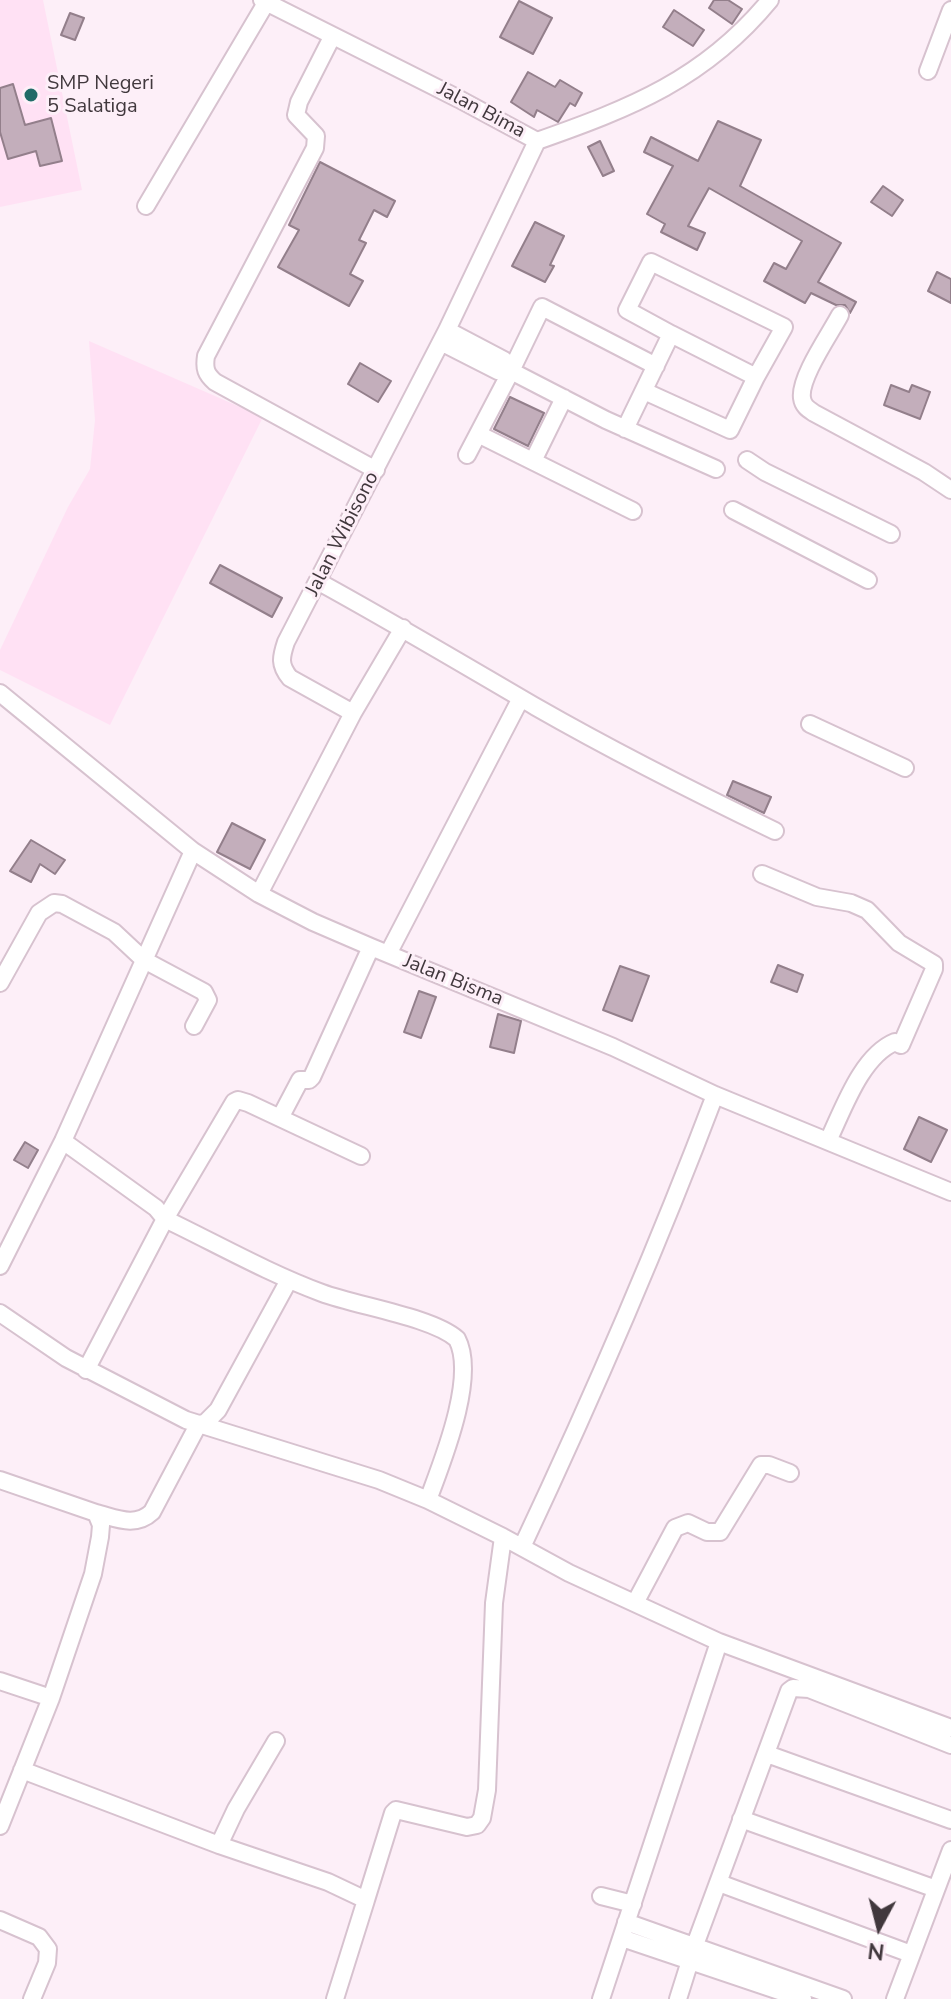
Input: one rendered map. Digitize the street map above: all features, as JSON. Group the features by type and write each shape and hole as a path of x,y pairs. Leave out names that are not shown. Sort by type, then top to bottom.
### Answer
{"street":[{"name":"Jalan Bima","path":"264,1 537,141 588,124 660,93 726,47 762,3"},
{"path":"146,206 264,1"},
{"path":"928,71 951,10"},
{"path":"332,37 299,102 296,115 316,136 315,148 206,356 205,365 206,374 215,382 376,470"},
{"name":"Jalan Wibisono","path":"353,713 296,683 281,665 286,642 444,336 537,141"},
{"path":"644,391 730,430 784,327 651,262 627,310 756,377"},
{"path":"467,455 542,307 656,366"},
{"path":"840,315 806,378 801,397 803,403 814,413 924,472 951,490"},
{"path":"625,429 671,334"},
{"path":"444,336 504,360 511,371 625,429 716,469"},
{"path":"533,461 564,398"},
{"path":"478,434 633,511"},
{"path":"747,460 891,534"},
{"path":"733,510 868,580"},
{"path":"319,582 521,698 775,831"},
{"path":"259,894 353,713 403,628"},
{"name":"Jalan Bisma","path":"0,693 193,851 259,894 371,947 613,1047 715,1095 951,1192"},
{"path":"388,954 521,698"},
{"path":"810,724 905,768"},
{"path":"0,1266 63,1141 193,851"},
{"path":"762,874 817,897 851,903 867,910 899,943 934,964 901,1045 895,1042 887,1045 861,1074 828,1141"},
{"path":"0,983 39,913 54,903 62,904 114,932 144,960 207,995 208,1000 194,1026"},
{"path":"280,1118 300,1080 312,1077 371,947"},
{"path":"522,1547 633,1301 715,1095"},
{"path":"86,1370 165,1219 230,1105 242,1101 361,1156"},
{"path":"63,1141 156,1208 165,1219 289,1280 345,1302 444,1330 457,1339 462,1354 463,1376 451,1437 428,1500"},
{"path":"0,1480 132,1522 148,1516 198,1425 218,1410 289,1280"},
{"path":"0,1313 86,1370 198,1425 379,1480 428,1500 569,1573 719,1642 951,1728"},
{"path":"635,1603 675,1528 688,1523 707,1532 720,1532 761,1465 790,1473"},
{"path":"0,1826 51,1698 99,1551 101,1525 96,1513"},
{"path":"335,1999 393,1813 405,1810 467,1827 477,1825 482,1818 487,1790 494,1603 503,1537"},
{"path":"601,1999 719,1642"},
{"path":"0,1681 51,1698"},
{"path":"678,1999 786,1696 793,1688 951,1745"},
{"path":"219,1845 276,1741"},
{"path":"767,1754 951,1820"},
{"path":"22,1770 219,1845 328,1882 366,1900"},
{"path":"741,1819 936,1889"},
{"path":"895,1999 951,1850"},
{"path":"719,1883 911,1954"},
{"path":"601,1896 633,1904"},
{"path":"0,1920 39,1937 48,1949 47,1963 32,1999"},
{"path":"624,1930 843,1999"},
{"path":"693,1952 803,1999"}],"shaded area":[{"name":"SMP Negeri 5 Salatiga","path":"0,0 43,0 82,190 0,207"},
{"path":"89,341 263,417 110,725 0,670 0,650 68,507 90,469 95,420"}],"building":[{"path":"714,0 728,0 742,9 732,24 709,8"},
{"path":"519,1 552,18 533,54 500,37"},
{"path":"674,10 704,30 693,46 663,27"},
{"path":"70,13 84,18 75,40 61,35"},
{"path":"528,72 555,87 560,80 582,93 575,106 570,103 558,122 537,110 534,117 511,102"},
{"path":"13,84 25,125 51,118 62,161 40,166 36,151 8,159 0,132 0,88"},
{"path":"718,121 761,140 740,186 841,243 818,282 856,302 850,313 845,305 836,305 811,293 805,303 764,281 774,263 786,269 802,241 709,188 688,226 705,233 697,250 661,232 665,224 647,214 673,166 644,152 651,137 698,161"},
{"path":"600,141 614,171 603,176 588,147"},
{"path":"320,162 395,201 387,217 374,210 359,240 366,243 350,274 363,281 349,306 278,267 299,230 289,225"},
{"path":"883,186 903,200 892,216 871,202"},
{"path":"535,222 564,236 545,282 512,266"},
{"path":"937,272 951,279 951,303 928,291"},
{"path":"360,363 391,381 378,402 348,384"},
{"path":"891,385 909,392 912,385 930,392 920,419 884,405"},
{"path":"510,397 544,413 528,446 494,429"},
{"path":"220,565 282,598 272,617 210,583"},
{"path":"733,781 771,797 764,813 727,795"},
{"path":"232,823 265,840 250,869 217,852"},
{"path":"31,840 65,860 55,874 40,864 31,882 10,871"},
{"path":"778,965 803,975 797,992 771,982"},
{"path":"620,966 649,976 632,1021 603,1010"},
{"path":"419,991 436,997 421,1038 404,1032"},
{"path":"498,1014 521,1021 514,1053 490,1047"},
{"path":"919,1117 947,1130 931,1162 904,1149"},
{"path":"25,1142 38,1150 28,1168 14,1160"}],"place":[{"name":"SMP Negeri 5 Salatiga","path":"31,95"}]}
